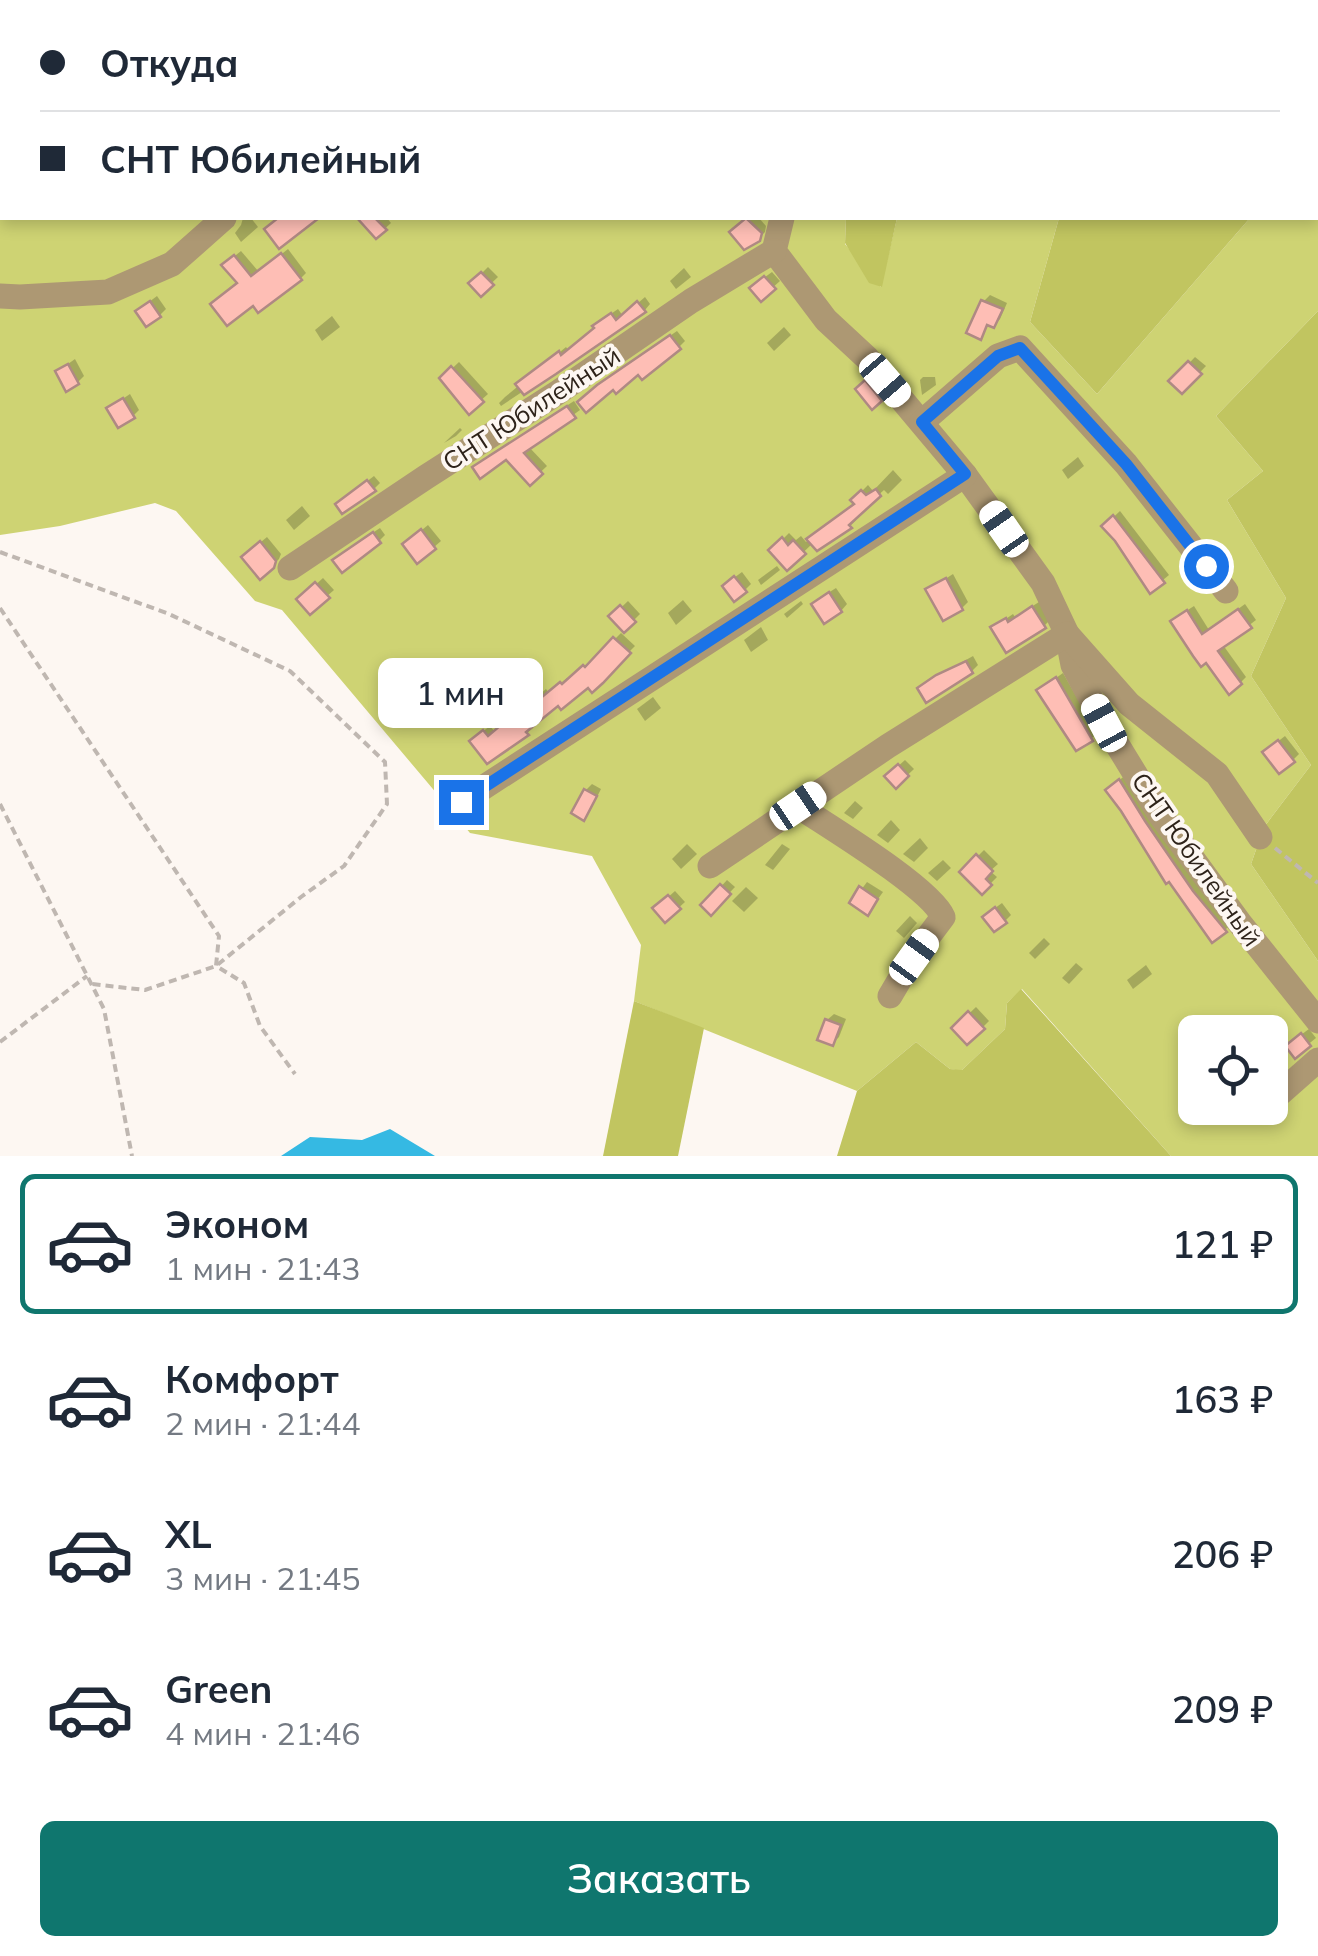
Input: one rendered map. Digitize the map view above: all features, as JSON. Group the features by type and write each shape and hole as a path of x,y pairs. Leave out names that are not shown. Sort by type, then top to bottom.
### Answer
{"street":[{"path":"0,296 108,292 172,264 222,220"},
{"path":"774,251 782,220"},
{"name":"СНТ Юбилейный","path":"290,568 691,301 774,251 826,320 867,358 965,474 1042,583 1067,634 1074,665 1158,813 1318,1022"},
{"path":"922,422 998,356 1020,348 1126,464 1226,591"},
{"path":"461,802 965,474"},
{"path":"710,866 888,746 1067,634 1129,704 1217,774 1260,836"},
{"path":"798,806 892,869 939,907 943,917 890,996"},
{"path":"1288,1086 1318,1060"}],"path":[{"path":"0,552 169,614 290,672 385,762 387,804 344,866 216,966 145,990 92,984"},
{"path":"0,608 220,936 216,966"},
{"path":"0,804 104,1009 132,1156"},
{"path":"1260,836 1318,883"},
{"path":"216,966 244,983 260,1026 295,1074"},
{"path":"0,1042 88,976"}],"green space":[{"path":"0,220 846,220 845,244 881,287 897,220 1058,220 1030,322 1097,394 1248,220 1318,220 1318,311 1216,416 1263,471 1227,500 1286,598 1251,676 1311,765 1264,827 1251,864 1318,961 1318,1156 1171,1156 1022,989 1007,1003 1005,1029 961,1071 950,1069 916,1042 857,1091 634,1001 641,945 592,856 470,833 282,610 255,601 176,511 155,503 60,526 0,535"},
{"path":"846,220 897,220 882,287 869,283 845,243"},
{"path":"1058,220 1248,220 1097,394 1030,322"},
{"path":"1318,311 1318,961 1251,864 1264,827 1311,765 1251,676 1286,598 1227,500 1263,471 1216,416"},
{"path":"1021,989 1171,1156 837,1156 857,1091 916,1042 950,1069 962,1070 1005,1029 1007,1003"},
{"path":"634,1001 704,1028 678,1156 603,1156"}],"water":[{"path":"390,1129 435,1156 281,1156 310,1137 362,1140"}],"building":[{"path":"275,220 316,220 279,249 264,229"},
{"path":"359,220 377,220 387,230 376,239"},
{"path":"748,220 762,233 760,241 744,250 729,232"},
{"path":"281,253 302,280 258,313 253,306 227,326 210,304 237,283 221,265 234,255 251,276"},
{"path":"481,272 494,285 481,297 468,283"},
{"path":"764,276 776,289 761,302 749,288"},
{"path":"981,300 1003,309 994,328 987,325 981,340 966,333"},
{"path":"150,301 161,317 146,327 135,311"},
{"path":"637,301 646,312 556,374 524,395 515,384 559,351 561,355 611,313 616,320"},
{"path":"670,335 681,349 642,380 638,375 616,394 613,390 586,413 577,402"},
{"path":"1188,361 1202,374 1182,394 1168,381"},
{"path":"68,364 79,384 66,392 55,371"},
{"path":"451,366 484,402 469,415 439,378"},
{"path":"865,380 882,401 872,410 855,389"},
{"path":"123,398 135,418 118,428 106,408"},
{"path":"567,406 576,418 524,453 543,474 530,486 506,460 480,479 472,467"},
{"path":"367,480 376,491 342,514 335,504"},
{"path":"876,489 881,496 849,525 852,528 817,551 806,539 854,504 850,500 861,490 866,495"},
{"path":"1113,515 1165,583 1150,594 1101,526"},
{"path":"421,529 436,549 417,564 402,544"},
{"path":"373,532 381,543 342,573 332,560"},
{"path":"782,537 788,545 793,540 806,554 787,571 768,550"},
{"path":"260,541 276,561 260,580 241,557"},
{"path":"734,576 747,592 734,602 722,586"},
{"path":"946,578 963,610 943,621 925,589"},
{"path":"315,582 330,598 310,615 296,599"},
{"path":"829,592 842,612 824,624 811,604"},
{"path":"620,605 636,622 624,633 608,616"},
{"path":"1032,606 1046,628 1006,653 990,627 1006,618 1008,622"},
{"path":"1238,609 1252,628 1218,651 1242,684 1229,695 1206,663 1201,667 1170,621 1187,610 1202,634"},
{"path":"613,637 631,653 603,683 592,693 588,688 561,710 558,706 526,732 529,735 487,764 469,741 483,730 488,736 539,693 542,697 562,684 585,667"},
{"path":"966,661 973,673 926,703 917,688"},
{"path":"1056,677 1093,741 1076,751 1036,690"},
{"path":"1278,740 1295,762 1279,774 1262,752"},
{"path":"898,764 909,776 896,789 884,776"},
{"path":"1119,779 1193,891 1227,932 1212,943 1169,882 1166,884 1105,790"},
{"path":"584,789 597,796 584,821 571,813"},
{"path":"976,854 993,871 986,879 992,885 982,895 959,872"},
{"path":"720,884 731,894 711,916 700,905"},
{"path":"859,886 878,899 868,916 849,903"},
{"path":"668,895 681,909 665,923 652,908"},
{"path":"995,907 1007,923 994,932 982,917"},
{"path":"968,1011 985,1029 967,1045 951,1028"},
{"path":"825,1019 841,1025 833,1046 817,1040"},
{"path":"1301,1033 1311,1046 1295,1059 1288,1044"}],"route":[{"path":"461,802 965,474 922,422 998,356 1020,348 1126,464 1206,566"}]}
